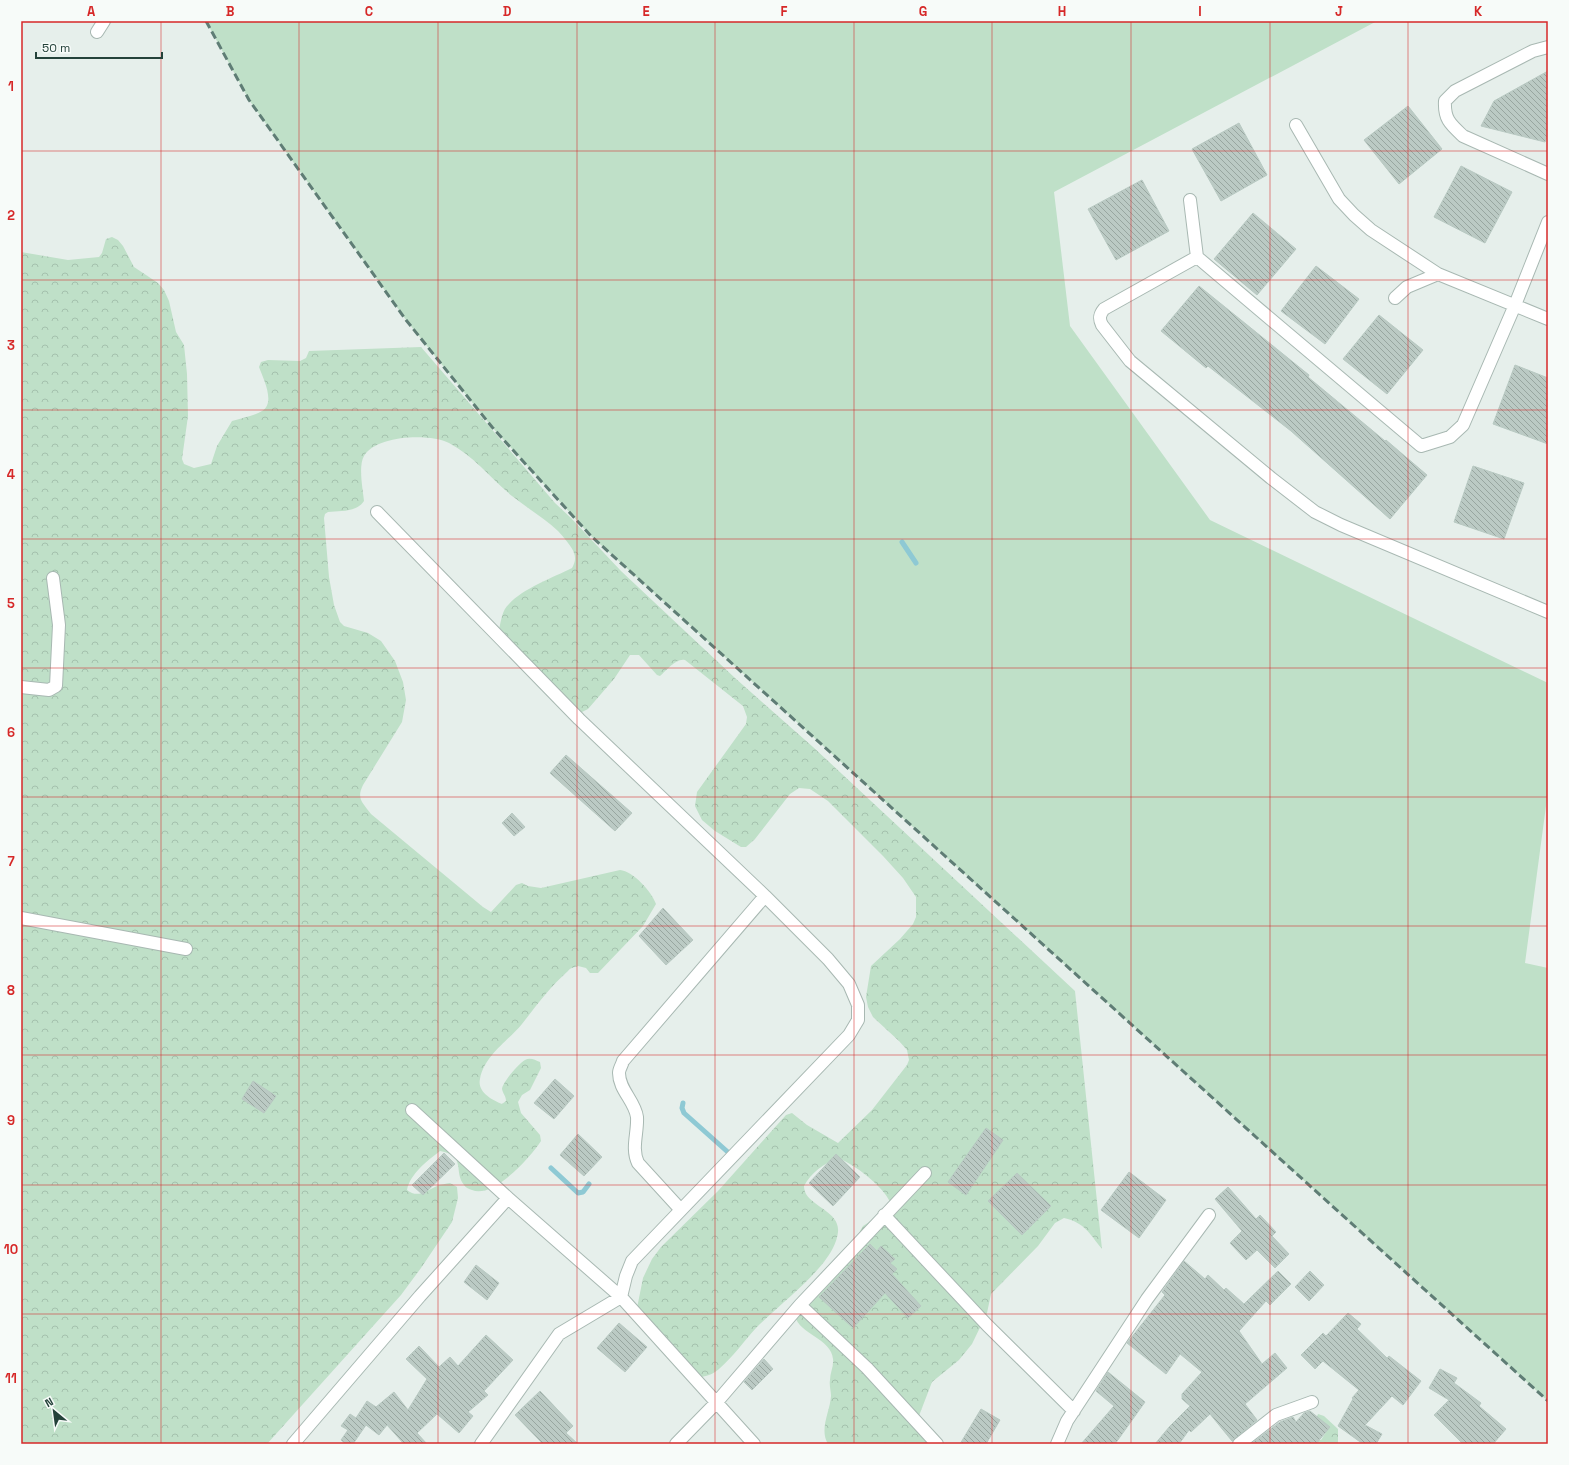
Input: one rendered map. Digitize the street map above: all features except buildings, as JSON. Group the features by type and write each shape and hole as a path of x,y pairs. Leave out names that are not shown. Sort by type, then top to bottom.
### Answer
{"street":[{"path":"97,32 104,21"},
{"path":"1548,47 1533,51 1455,91 1445,101 1444,114 1452,126 1463,136 1548,174"},
{"path":"1296,125 1339,199 1371,230 1438,274 1548,319"},
{"path":"1190,200 1197,257 1421,446 1450,437 1463,425 1515,305 1548,222"},
{"path":"1197,257 1104,309 1100,314 1099,320 1102,325 1130,360 1271,478 1315,512 1341,525 1548,612"},
{"path":"1394,298 1406,287 1438,274"},
{"path":"377,512 579,719 765,896 828,959 849,984 858,1005 858,1020 849,1035 632,1261 626,1276 621,1297 559,1334 481,1444"},
{"path":"21,686 49,690 56,686 59,625 54,578"},
{"path":"681,1210 638,1163 634,1155 637,1117 621,1084 619,1072 623,1061 765,896"},
{"path":"21,918 186,949"},
{"path":"412,1110 508,1198 621,1297 754,1444"},
{"path":"676,1444 716,1403 800,1305 925,1173"},
{"path":"293,1444 420,1296 508,1198"},
{"path":"1057,1444 1067,1422 1147,1299 1209,1215"},
{"path":"884,1216 987,1325 1074,1411"},
{"path":"800,1305 867,1368 937,1444"},
{"path":"1239,1444 1276,1415 1312,1402"}],"green space":[{"path":"206,21 1377,21 1054,192 1070,326 1210,520 1548,683 1548,791 1525,963 1548,968 1548,1401 591,536 492,427 406,320 249,100"},
{"path":"112,237 118,240 123,246 134,267 158,283 164,290 169,301 176,332 184,345 187,374 188,416 182,459 184,464 194,468 211,464 217,446 232,421 255,414 262,411 266,407 268,396 259,367 261,362 268,360 300,361 306,358 309,351 421,347 555,503 621,571 1075,991 1102,1249 1086,1229 1071,1220 1064,1218 1055,1223 1038,1246 991,1294 987,1313 972,1344 959,1360 932,1382 917,1421 942,1443 947,1444 828,1444 825,1426 831,1396 830,1382 833,1359 827,1346 802,1328 795,1316 855,1251 860,1231 863,1226 888,1210 890,1202 875,1183 845,1161 838,1158 818,1169 804,1186 804,1189 810,1199 831,1215 838,1225 835,1244 831,1252 808,1280 756,1328 717,1371 701,1377 637,1308 643,1278 652,1259 661,1247 718,1191 786,1115 792,1113 807,1125 838,1143 872,1110 907,1065 909,1060 907,1050 873,1017 868,1007 866,997 871,966 900,939 913,924 916,917 916,897 903,878 883,856 828,801 810,789 799,788 790,794 755,839 746,847 741,847 715,831 702,820 695,806 697,792 746,724 747,717 743,706 685,660 678,661 660,676 657,675 639,655 630,655 614,679 588,709 576,715 499,630 505,609 522,593 572,568 575,555 572,548 553,526 512,496 458,448 440,440 417,437 391,440 370,449 364,456 361,466 364,501 361,505 353,509 328,512 325,514 324,518 329,577 334,605 340,622 344,626 368,633 381,641 395,661 403,682 406,700 402,722 363,785 360,794 361,801 371,814 491,912 516,885 522,883 528,886 541,888 620,870 631,874 636,878 651,894 656,904 643,926 598,973 590,973 586,968 578,966 569,970 549,990 522,1024 497,1049 486,1063 482,1071 480,1084 483,1092 490,1098 502,1104 506,1101 502,1089 503,1086 515,1069 527,1059 540,1062 541,1068 530,1090 522,1095 518,1102 521,1113 540,1135 541,1141 536,1148 511,1175 500,1183 481,1191 472,1190 465,1186 459,1174 457,1160 454,1156 448,1153 440,1151 415,1173 407,1190 411,1193 419,1194 439,1185 450,1183 457,1187 458,1198 452,1222 401,1295 267,1444 21,1444 21,252 68,260 99,257 102,253 106,239"},
{"path":"1318,1414 1324,1416 1338,1429 1338,1444 1304,1444 1306,1439 1321,1440 1328,1429 1316,1419"}],"waterway":[{"path":"902,542 916,563"},
{"path":"683,1103 682,1108 684,1113 730,1154"},
{"path":"551,1168 578,1193 583,1192 589,1184"}],"railway":[{"path":"206,21 249,100 406,320 492,427 591,536 1548,1401"}]}
